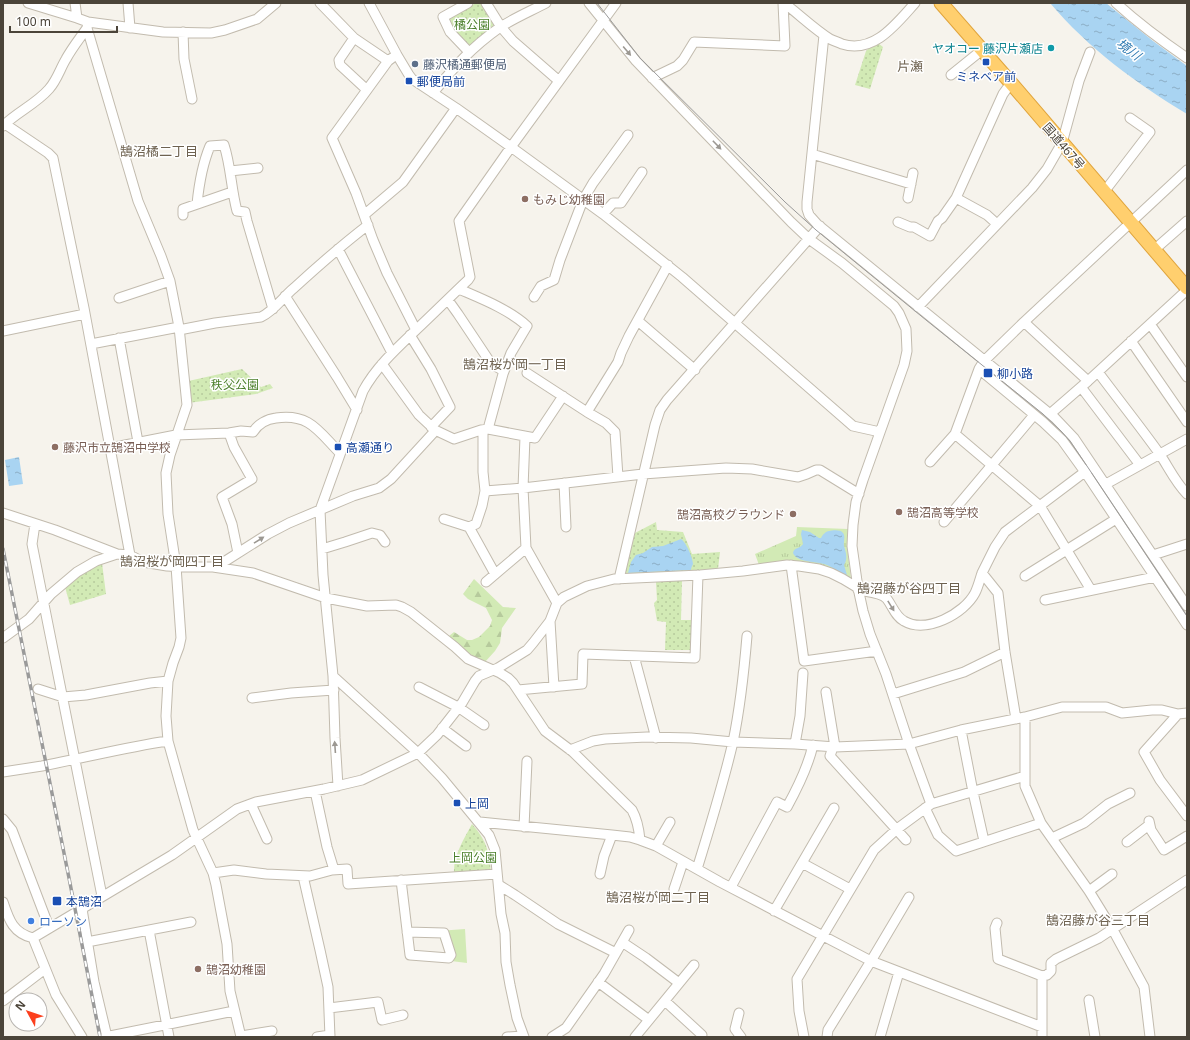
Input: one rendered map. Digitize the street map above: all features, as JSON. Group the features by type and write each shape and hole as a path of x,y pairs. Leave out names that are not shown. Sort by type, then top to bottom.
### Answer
{"highway":[{"name":"国道467号","path":"942,3 1187,289"}],"street":[{"path":"28,3 77,18 88,25 163,32 210,33 225,30 257,19 276,3"},
{"path":"75,3 77,18"},
{"path":"128,3 130,28"},
{"path":"320,3 354,38 388,61"},
{"path":"369,3 397,55 412,79 511,147 603,214 668,265 853,426 880,432"},
{"path":"468,3 443,17 450,32 469,52"},
{"path":"486,3 501,27 526,53 559,81"},
{"path":"433,93 454,67 469,52 501,27 546,3"},
{"path":"589,3 625,48 652,78 809,239 842,263 894,306 899,313 906,329 907,351 904,365 868,465 859,494 853,525 852,546 862,611 893,694 938,835 956,852 984,841 1041,823"},
{"path":"652,78 677,66 683,60 694,42 785,46 784,3"},
{"path":"784,3 832,41 858,46 869,43 886,34 915,3"},
{"path":"1116,3 1161,40 1187,58"},
{"path":"338,786 334,690 320,510 363,391 369,379 392,353 470,277 459,221 604,20 610,5"},
{"path":"88,25 70,52 49,89 43,96 11,118 4,125 48,153 53,158 91,344 130,555"},
{"path":"88,25 138,201 163,254 170,281 179,329 187,405 176,435 166,473 168,514 176,566 181,638 168,682 166,716 168,741 193,830 213,873 216,885 226,944 230,991 241,1036 272,1031"},
{"path":"183,32 184,59 192,99"},
{"path":"824,36 806,202 811,218 1050,414 1069,432 1106,484 1187,606"},
{"path":"354,38 339,60 340,65 367,90"},
{"path":"950,75 982,50"},
{"path":"918,307 1032,188 1046,169 1062,143 1090,52"},
{"path":"213,567 289,523 353,496 385,485 450,407 413,333 332,138 388,61 397,55"},
{"path":"898,222 914,227 930,236 938,221 942,218 956,198 1003,94 1011,83"},
{"path":"364,215 403,182 456,108"},
{"path":"1104,192 1150,132 1130,118"},
{"path":"534,297 540,286 554,280 583,200 593,183 628,135"},
{"path":"197,204 204,159 210,146 224,145 229,161 232,192 237,211 245,212 273,309"},
{"path":"812,154 911,184"},
{"path":"230,171 258,168"},
{"path":"930,462 955,434 979,369 984,361 1187,170"},
{"path":"603,214 613,204 621,203 642,172"},
{"path":"908,198 913,173"},
{"path":"183,215 183,209 232,192"},
{"path":"956,198 987,215 997,224"},
{"path":"1154,250 1187,221"},
{"path":"91,344 119,338 262,317 268,314 285,296 338,249 368,225"},
{"path":"619,579 643,474 660,410 667,400 695,370 820,226"},
{"path":"338,249 392,353"},
{"path":"587,412 618,362 621,353 668,265"},
{"path":"118,298 170,281"},
{"path":"444,519 468,527 476,524 485,490 483,472 486,430 511,353 527,326 496,306 459,289"},
{"path":"1050,414 1098,372 1187,289"},
{"path":"285,296 357,410"},
{"path":"448,300 490,362 504,371"},
{"path":"3,331 85,314"},
{"path":"638,321 695,370"},
{"path":"1024,322 1084,384 1140,465"},
{"path":"1150,324 1187,377"},
{"path":"119,338 138,442"},
{"path":"1131,341 1187,422"},
{"path":"382,364 415,410 433,429 454,439 486,430 535,438 563,396"},
{"path":"979,369 1062,440 1187,625"},
{"path":"1098,372 1160,454 1187,494"},
{"path":"527,373 606,423 615,432 618,477"},
{"path":"944,522 1034,415"},
{"path":"110,448 176,435 229,433 241,431 253,432 258,426 272,418 293,417 304,420 316,428 340,453"},
{"path":"229,433 234,447 252,479 222,497 232,524 238,553"},
{"path":"955,434 1040,506 1090,590"},
{"path":"525,437 523,488 526,548 557,603"},
{"path":"1106,484 1187,439"},
{"path":"32,938 172,855 237,809 251,804 362,780 418,753 433,740 466,697 475,680 479,676 527,650 550,621 557,603 564,597 587,586 598,582 619,579 698,575 791,565 819,569 843,579 858,589 880,594 905,622 916,625 937,623 956,614 964,607 975,593 982,572 1005,532 1093,466"},
{"path":"485,490 523,488 643,474 726,468 752,469 798,477 816,470 820,470 859,494"},
{"path":"564,483 566,528"},
{"path":"3,513 55,530 116,554 130,555 143,562 167,566 213,567 254,573 326,598 367,606 396,605 402,607 411,612 455,646 468,659 508,678 518,690 545,731 570,750 632,810 638,825 640,840"},
{"path":"1024,576 1116,519"},
{"path":"35,524 32,544 102,896"},
{"path":"468,527 495,574"},
{"path":"322,549 372,532 380,535 386,542"},
{"path":"1153,555 1187,544"},
{"path":"486,582 526,548"},
{"path":"3,638 23,624 50,594 86,566 116,554"},
{"path":"791,565 804,661 877,652"},
{"path":"982,572 998,593 1005,652 1020,718 1025,786 1041,823 1089,891 1113,930 1144,986 1150,1037"},
{"path":"518,690 582,684 583,654 695,658 698,575"},
{"path":"1045,600 1155,577"},
{"path":"550,621 554,687"},
{"path":"697,869 720,793 733,742 744,674 747,636"},
{"path":"893,694 964,672 1005,652"},
{"path":"634,656 656,738"},
{"path":"796,744 800,716 803,673"},
{"path":"333,676 418,753 442,778 474,817 480,822 489,835 495,850 501,914 505,933 507,970 517,1018 524,1036 507,1037"},
{"path":"38,690 63,697 150,683 168,682"},
{"path":"419,687 458,707 484,725"},
{"path":"252,697 334,690"},
{"path":"826,692 834,747 830,756 906,840"},
{"path":"570,750 593,741 605,739 656,738 691,738 733,742 834,747 909,744 961,730 1020,718 1062,707 1106,707 1122,713 1162,710 1183,714"},
{"path":"1183,714 1144,752 1160,780 1187,816"},
{"path":"442,728 466,746"},
{"path":"961,730 984,841"},
{"path":"3,772 43,766 144,744 168,741"},
{"path":"731,888 777,802 787,807 802,780 813,745"},
{"path":"524,827 527,761"},
{"path":"804,1037 799,1011 797,979 874,850 897,829 928,806 1025,776"},
{"path":"315,791 327,847 334,870"},
{"path":"1052,838 1084,823 1108,804 1130,793"},
{"path":"251,804 267,839"},
{"path":"774,910 834,808"},
{"path":"3,819 12,830 49,927"},
{"path":"480,822 630,837 640,840 656,846 731,888 871,961 1042,1027"},
{"path":"656,846 670,822"},
{"path":"1127,842 1149,823 1164,850 1187,836"},
{"path":"600,874 604,856 612,835"},
{"path":"674,889 683,862"},
{"path":"802,863 850,889"},
{"path":"213,873 234,870 260,874 310,876 334,870 347,869 348,884 497,874"},
{"path":"1089,891 1112,874"},
{"path":"303,876 328,986 330,1036 317,1037"},
{"path":"401,880 407,932 410,955 449,958 451,956 444,933 407,932"},
{"path":"997,923 995,928 998,958 1042,976 1048,976 1051,971 1051,963 1056,959 1113,930 1187,880"},
{"path":"499,885 515,894 558,924 616,953"},
{"path":"827,1037 828,1030 909,897"},
{"path":"3,902 12,926 21,934 32,938 56,995 82,1037"},
{"path":"82,909 94,982 106,1037 234,1011"},
{"path":"87,942 191,922"},
{"path":"3,924 12,926"},
{"path":"148,930 169,1037"},
{"path":"552,1037 566,1028 604,974 629,930"},
{"path":"622,942 652,962 679,983"},
{"path":"635,1037 694,964"},
{"path":"3,1001 45,969"},
{"path":"880,1037 899,972"},
{"path":"1042,976 1042,1037"},
{"path":"598,982 649,1020"},
{"path":"1089,1000 1095,1037"},
{"path":"665,1001 702,1035"},
{"path":"328,1008 378,1002 382,1020 403,1015"},
{"path":"739,1013 734,1029 741,1037"}],"green space":[{"name":"橘公園","path":"476,3 480,3 495,27 470,47 453,31 448,20"},
{"path":"878,43 883,47 870,89 855,85 866,51"},
{"name":"秩父公園","path":"242,369 261,387 270,384 273,388 256,394 188,403 184,382"},
{"path":"656,522 657,530 683,532 692,554 720,552 718,569 625,574 635,533"},
{"path":"797,527 848,529 847,546 851,579 835,571 812,563 789,562 759,565 755,554 796,536"},
{"path":"102,563 106,594 70,605 65,587 87,570"},
{"path":"474,579 503,607 516,608 502,628 500,643 485,662 464,652 449,636 454,632 467,640 472,640 479,637 490,626 492,620 486,608 468,599 463,594"},
{"path":"682,580 681,620 692,620 690,650 665,650 666,622 657,621 654,603 657,600 656,582"},
{"name":"上岡公園","path":"472,824 484,840 489,857 491,872 454,873 457,854"},
{"path":"465,929 467,963 451,961 440,939 438,931"}],"water":[{"name":"境川","path":"1050,3 1106,3 1187,66 1187,114 1132,78 1114,64 1080,35"},
{"path":"19,457 23,484 9,486 5,460"},
{"path":"802,530 810,532 819,538 829,531 837,530 843,533 846,553 844,565 847,575 827,565 799,559 795,556 793,553 794,551 803,544 801,534"},
{"path":"681,539 692,558 693,564 691,570 628,573 631,562 636,555 643,553 652,547 663,546"}],"tram line":[{"path":"597,3 640,58 785,202 816,230 1043,414 1061,431 1070,441 1187,616"}],"railway":[{"path":"3,549 100,1037"}],"place":[{"name":"ヤオコー 藤沢片瀬店","path":"1051,48"},
{"name":"ミネベア前","path":"986,62"},
{"name":"藤沢橘通郵便局","path":"415,64"},
{"name":"郵便局前","path":"409,81"},
{"name":"もみじ幼稚園","path":"525,199"},
{"name":"柳小路","path":"988,373"},
{"name":"藤沢市立鵠沼中学校","path":"55,447"},
{"name":"高瀬通り","path":"338,447"},
{"name":"鵠沼高等学校","path":"899,512"},
{"name":"鵠沼高校グラウンド","path":"793,514"},
{"name":"上岡","path":"457,803"},
{"name":"本鵠沼","path":"57,901"},
{"name":"ローソン","path":"31,921"},
{"name":"鵠沼幼稚園","path":"198,969"}],"district":[{"name":"片瀬","path":"910,66"},
{"name":"鵠沼橘二丁目","path":"159,151"},
{"name":"鵠沼桜が岡一丁目","path":"515,364"},
{"name":"鵠沼桜が岡四丁目","path":"172,561"},
{"name":"鵠沼藤が谷四丁目","path":"909,588"},
{"name":"鵠沼桜が岡二丁目","path":"658,897"},
{"name":"鵠沼藤が谷三丁目","path":"1098,920"}]}
